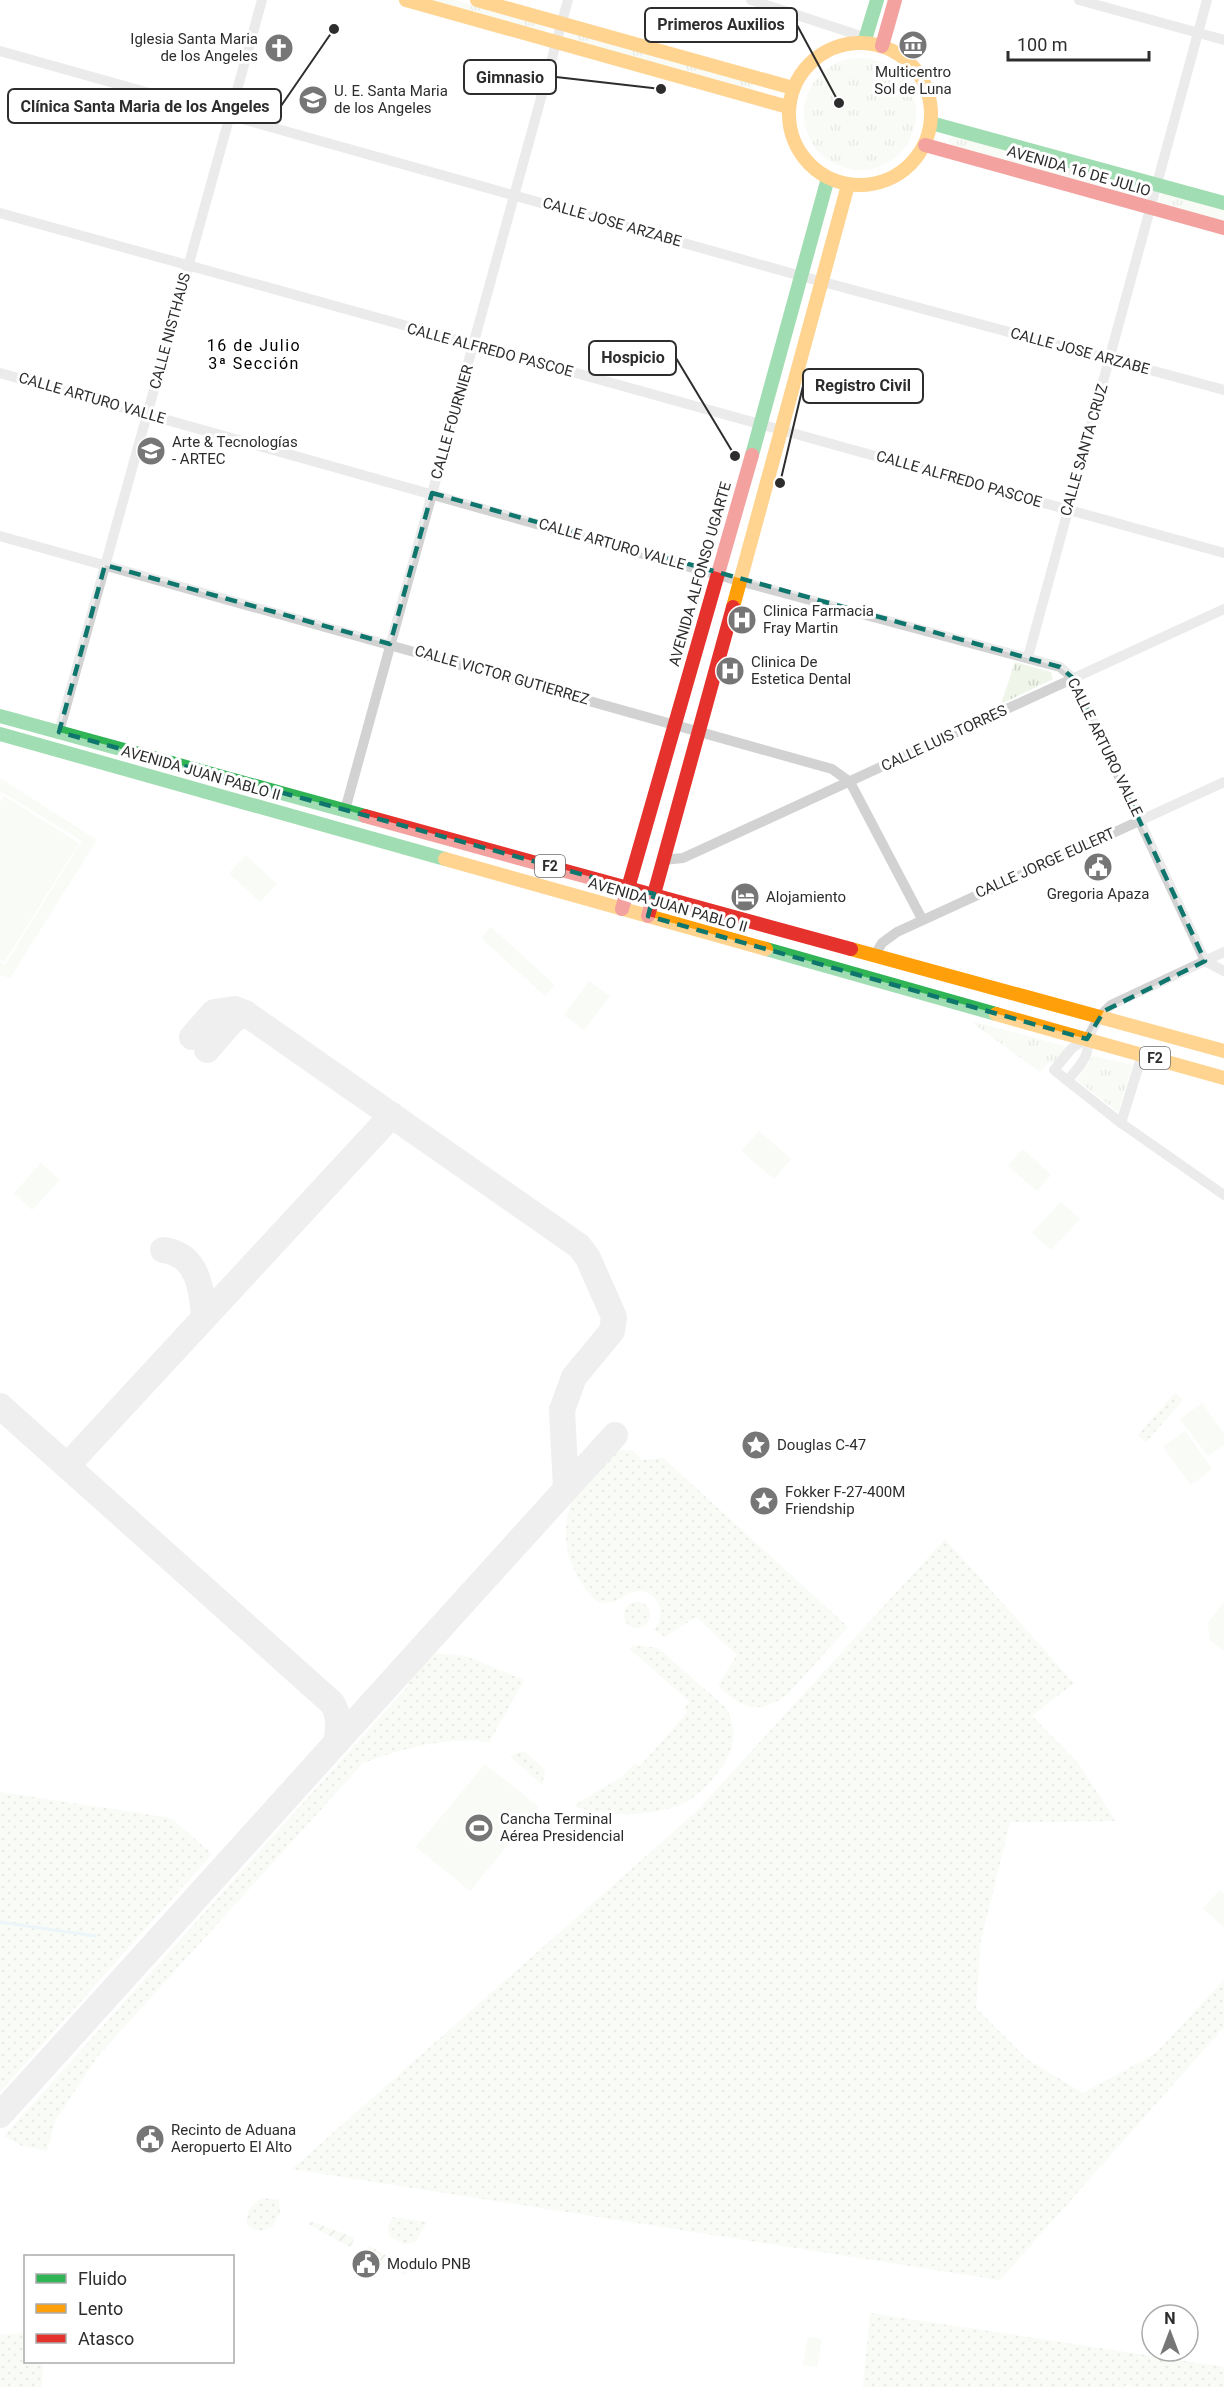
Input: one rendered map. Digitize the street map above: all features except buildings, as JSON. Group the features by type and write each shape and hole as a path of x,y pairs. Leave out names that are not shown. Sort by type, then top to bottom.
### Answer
{"main road":[{"path":"406,0 788,107"},
{"path":"477,0 793,88"},
{"path":"866,41 877,0"},
{"path":"882,46 895,0"},
{"path":"866,41 882,46 906,60 918,73 927,88 931,105 931,123 925,145 912,163 899,174 874,184 848,185 828,178 810,166 800,154 792,139 788,107 793,88 805,68 817,57 847,44 866,41"},
{"name":"AVENIDA 16 DE JULIO","path":"931,123 1224,203"},
{"name":"AVENIDA 16 DE JULIO","path":"925,145 1224,228"},
{"name":"AVENIDA ALFONSO UGARTE","path":"622,909 828,178"},
{"path":"648,916 848,185"},
{"name":"AVENIDA JUAN PABLO II","path":"0,716 1224,1051"},
{"name":"AVENIDA JUAN PABLO II","path":"0,734 1224,1078"}],"street":[{"name":"CALLE NISTHAUS","path":"59,732 262,0"},
{"name":"CALLE FOURNIER","path":"345,810 568,0"},
{"path":"750,0 866,41"},
{"path":"1079,0 1224,40"},
{"name":"CALLE SANTA CRUZ","path":"1028,657 1066,510 1111,358 1155,185 1208,0"},
{"name":"CALLE JOSE ARZABE","path":"0,51 801,276 1224,390"},
{"name":"CALLE ALFREDO PASCOE","path":"0,213 1224,553"},
{"name":"CALLE ARTURO VALLE","path":"0,373 739,581 1060,667 1073,678 1205,961"},
{"name":"CALLE VICTOR GUTIERREZ","path":"0,536 820,764 841,773 850,782 922,919"},
{"name":"CALLE LUIS TORRES","path":"663,860 683,858 1224,609"},
{"name":"CALLE JORGE EULERT","path":"875,955 888,937 922,919 1224,782"},
{"path":"1068,1080 1085,1059 1088,1052 1087,1040 1100,1016 1117,1001 1224,952"},
{"path":"1205,961 1224,971"},
{"path":"1087,1040 1072,1048 1054,1070 1121,1123 1224,1195"},
{"path":"1121,1123 1142,1055"}],"highlighted area":[{"path":"432,493 1060,667 1073,678 1205,961 1104,1011 1087,1039 648,916 654,894 59,732 105,565 390,644"}],"green space":[{"path":"410,0 455,0 545,26 544,35"},
{"path":"572,33 753,84 753,91 567,39"},
{"path":"860,58 882,62 900,74 912,92 916,114 912,136 900,154 882,166 860,170 838,166 820,154 808,136 804,114 808,92 820,74 838,62"},
{"path":"954,135 1138,187 1141,194 1134,197 951,146 948,139"},
{"path":"1166,192 1224,208 1224,223 1160,204 1159,197"},
{"path":"1015,662 1051,672 1053,679 1001,704"},
{"path":"0,778 97,840 10,978 0,975 0,963 5,965 82,841 2,792 0,795"},
{"path":"4,796 79,843 4,962 0,959 0,803"},
{"path":"246,855 277,884 260,902 229,873"},
{"path":"491,927 555,985 545,996 481,938"},
{"path":"589,981 610,996 584,1030 564,1015"},
{"path":"975,1022 1064,1046 1066,1049 1057,1062 1048,1063 1040,1072 974,1024"},
{"path":"1093,1056 1133,1065 1118,1112 1077,1080"},
{"path":"759,1131 791,1159 774,1179 741,1151"},
{"path":"1023,1149 1051,1175 1037,1191 1008,1166"},
{"path":"41,1163 60,1180 32,1210 14,1193"},
{"path":"1061,1202 1080,1219 1051,1250 1032,1233"},
{"path":"1175,1393 1183,1400 1146,1442 1138,1435"},
{"path":"1202,1403 1224,1433 1224,1445 1208,1456 1180,1419"},
{"path":"1185,1431 1212,1469 1191,1485 1163,1447"},
{"path":"621,1450 633,1451 642,1460 663,1458 848,1627 787,1695 767,1706 742,1704 718,1685 737,1655 696,1617 665,1637 654,1630 661,1614 658,1603 649,1594 639,1591 616,1601 599,1603 588,1592 568,1553 566,1524 569,1509 575,1494 583,1483 606,1458"},
{"path":"945,1539 1074,1683 1032,1716 1077,1762 1116,1821 1010,1822 981,1940 976,2008 1028,2060 1083,2093 1155,2054 1224,1980 1224,2027 1000,2280 292,2169 697,1811"},
{"path":"637,1602 646,1606 650,1615 646,1624 637,1628 628,1624 624,1615 628,1606"},
{"path":"1224,1602 1224,1651 1210,1640 1208,1623"},
{"path":"633,1645 658,1648 726,1708 733,1730 731,1750 721,1768 706,1786 694,1797 680,1805 654,1812 627,1814 586,1810 574,1806 623,1776 635,1763 639,1767 688,1712 684,1708 690,1702 630,1649"},
{"path":"431,1653 465,1656 524,1680 489,1742 441,1742 363,1763 97,2057 55,2121 47,2151 22,2146 4,2136 409,1685 405,1681"},
{"path":"524,1751 545,1770 542,1785 510,1756"},
{"name":"Cancha Terminal Aérea Presidencial","path":"485,1764 539,1807 470,1891 416,1847"},
{"path":"0,1792 171,1818 212,1854 0,2092"},
{"path":"1219,1890 1224,1894 1224,1927 1203,1909"},
{"path":"263,2198 279,2200 280,2214 272,2227 255,2230 247,2223 247,2217 249,2210"},
{"path":"393,2217 427,2222 415,2242 404,2244 389,2236 388,2226"},
{"path":"310,2221 353,2237 354,2240 350,2247 308,2224"},
{"path":"370,2246 408,2268 405,2275 363,2254"},
{"path":"870,2313 1140,2354 1140,2363 1198,2363 1224,2367 1224,2387 1132,2387 1128,2383 1124,2387 863,2387"},
{"path":"24,2333 24,2363 43,2363 42,2387 0,2387 0,2335"},
{"path":"808,2337 822,2339 817,2367 803,2365"}],"waterway":[{"path":"0,1922 95,1936"}],"taxiway":[{"path":"192,1037 214,1012 235,1009 245,1013 579,1246 588,1258 614,1317 612,1331 574,1377 562,1410 566,1489"},
{"path":"207,1050 232,1021 245,1013"},
{"path":"67,1466 392,1115"},
{"path":"163,1250 184,1258 191,1266 202,1296 204,1318"},
{"path":"0,1406 332,1703 338,1717 336,1743 0,2115"},
{"path":"336,1743 615,1435"}],"traffic: fast":[{"path":"864,43 877,0"},
{"path":"931,123 1224,203"},
{"path":"752,455 828,178"},
{"path":"0,716 365,816"},
{"path":"0,734 445,859"},
{"path":"766,949 996,1014"}],"traffic: slow":[{"path":"406,0 788,107"},
{"path":"477,0 793,88"},
{"path":"860,43 887,48 910,64 926,87 931,114 926,141 910,164 887,180 860,185 833,180 810,164 794,141 789,114 794,87 810,64 833,48 860,43"},
{"path":"733,607 848,185"},
{"path":"445,859 766,949"},
{"path":"851,949 1224,1051"},
{"path":"996,1014 1224,1078"}],"traffic: jam":[{"path":"882,46 895,0"},
{"path":"925,145 1224,228"},
{"path":"622,909 752,455"},
{"path":"648,916 733,607"},
{"path":"365,816 851,949"}],"place":[{"name":"Clínica Santa Maria de los Angeles","path":"334,29"},
{"name":"Multicentro Sol de Luna","path":"913,45"},
{"name":"Iglesia Santa Maria de los Angeles","path":"279,48"},
{"name":"Gimnasio","path":"661,89"},
{"name":"U. E. Santa Maria de los Angeles","path":"313,100"},
{"name":"Primeros Auxilios","path":"839,103"},
{"name":"Arte & Tecnologías - ARTEC","path":"151,451"},
{"name":"Hospicio","path":"735,456"},
{"name":"Registro Civil","path":"780,483"},
{"name":"Clinica Farmacia Fray Martin","path":"742,620"},
{"name":"Clinica De Estetica Dental","path":"730,671"},
{"name":"Gregoria Apaza","path":"1098,867"},
{"name":"Alojamiento","path":"745,897"},
{"name":"Douglas C-47","path":"756,1445"},
{"name":"Fokker F-27-400M Friendship","path":"764,1501"},
{"name":"Cancha Terminal Aérea Presidencial","path":"479,1828"},
{"name":"Recinto de Aduana Aeropuerto El Alto","path":"150,2139"},
{"name":"Modulo PNB","path":"366,2264"}],"district":[{"name":"16 de Julio 3ª Sección","path":"254,354"}]}
